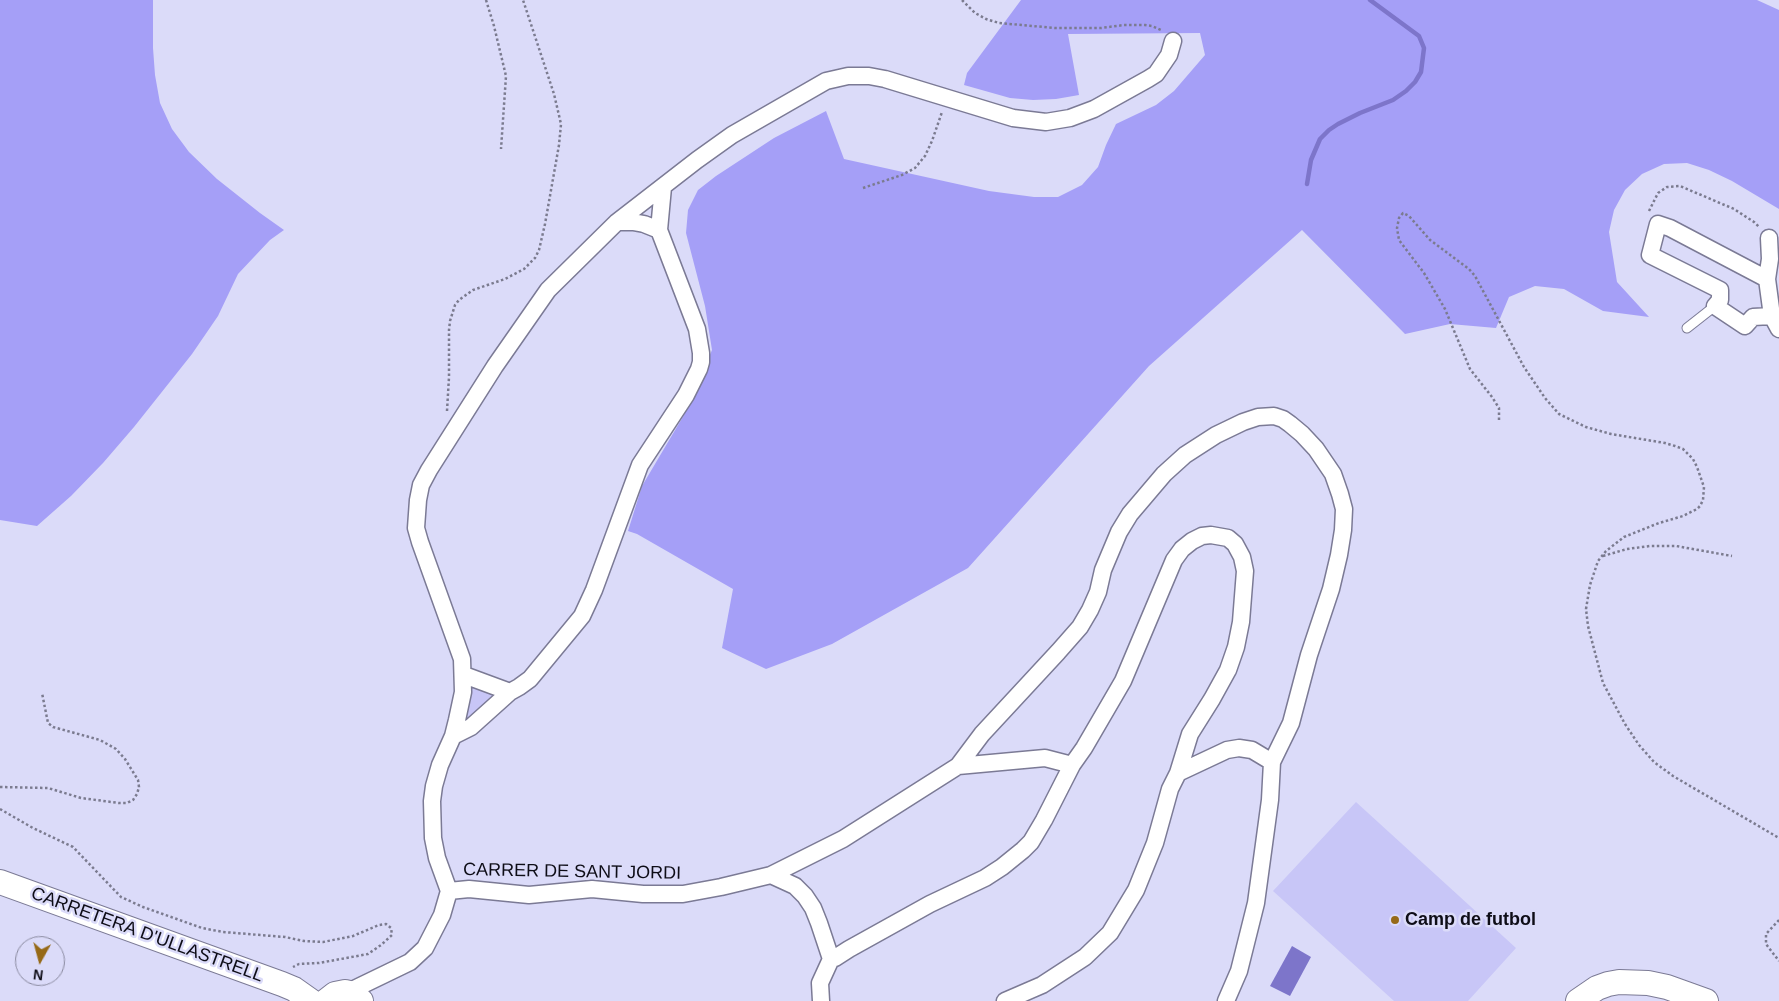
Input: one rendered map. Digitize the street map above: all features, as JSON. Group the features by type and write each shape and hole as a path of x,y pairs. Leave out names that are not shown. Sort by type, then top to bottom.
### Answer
{"street":[{"path":"347,998 382,976 410,962 425,948 442,915 449,891 437,858 433,838 432,801 440,765 453,736 463,692 464,675 462,659 416,528 421,485 495,366 548,290 617,222 732,135 826,81 848,76 869,76 945,96 1013,118 1046,122 1070,118 1094,109 1156,74 1169,55 1173,41"},
{"path":"453,736 476,723 510,692 530,678 582,616 594,590 640,465 686,395 699,370 701,362 697,329 659,230 663,187"},
{"path":"617,222 644,224 659,230"},
{"path":"1767,279 1670,228 1658,224 1650,256 1720,290 1720,300 1715,306 1745,326 1753,317 1775,323 1767,279 1770,259 1769,238"},
{"name":"CARRER DE SANT JORDI","path":"449,891 469,889 529,895 592,889 643,894 683,894 771,875 843,839 958,766 982,734 1080,627 1098,592 1103,570 1119,532 1130,514 1164,474 1185,455 1216,435 1242,422 1267,416 1283,419 1316,449 1333,474 1344,509 1339,556 1331,589 1291,723 1272,762"},
{"path":"830,959 835,958 930,904 985,878 1002,868 1031,842 1072,764 1084,748 1123,681 1174,560 1182,549 1202,536 1228,538 1235,544 1244,562 1244,594 1236,647 1228,670 1190,734 1178,773 1170,789 1155,843 1136,890 1110,933 1085,957 1042,985 1005,1001"},
{"path":"464,675 510,692"},
{"path":"1178,773 1227,750 1239,748 1252,750 1272,762 1270,800 1256,903 1239,972 1226,1001"},
{"path":"958,766 1045,758 1072,764"},
{"path":"771,875 795,886 813,908 819,923 830,959 820,983 821,1001"},
{"name":"CARRETERA D'ULLASTRELL","path":"0,882 296,992 347,998"},
{"path":"1578,1001 1597,988 1608,984 1634,982 1667,987 1706,1001"}],"lane":[{"path":"1688,328 1715,306"}],"path":[{"path":"486,0 506,76 501,150"},
{"path":"446,413 449,377 449,330 452,312 455,305 466,294 516,274 530,263 539,250 560,145 561,124 554,94 523,0"},
{"path":"962,0 975,13 999,23 1055,28 1101,28 1145,25 1160,29 1173,41"},
{"path":"863,188 902,175 915,168 925,156 932,141 939,124 945,96"},
{"path":"1658,224 1648,213 1658,193 1667,187 1680,186 1745,216 1754,222 1769,238"},
{"path":"1499,420 1499,408 1470,369 1445,309 1424,273 1399,240 1396,228 1399,218 1403,213 1409,216 1430,240 1470,269 1524,367 1545,398 1559,414 1586,427 1604,432 1670,444 1683,449 1698,467 1704,487 1703,500 1697,509 1683,516 1624,537 1601,557 1593,572 1587,599 1588,626 1603,682 1625,724 1639,745 1654,762 1673,776 1779,838"},
{"path":"1601,557 1627,549 1650,546 1676,546 1732,556"},
{"path":"0,787 48,788 81,798 119,803 127,803 133,800 137,794 139,788 138,780 129,764 116,749 100,740 53,727 48,723 42,692"},
{"path":"0,809 33,828 73,847 121,897 143,908 202,928 323,942 353,936 379,925 386,924 391,928 392,935 381,946 368,954 319,963 299,964 287,971 296,992"},
{"path":"1779,920 1766,934 1766,944 1779,961"}],"shaded area":[{"path":"0,0 153,0 155,75 160,103 172,129 189,152 217,179 284,230 270,240 238,274 218,316 192,354 134,427 71,496 37,526 0,520"},
{"path":"1021,0 1757,0 1779,10 1779,209 1732,181 1709,170 1687,163 1664,164 1642,174 1625,190 1614,210 1609,232 1617,282 1649,317 1603,311 1564,289 1535,286 1509,297 1496,328 1450,324 1405,334 1302,230 1149,366 968,568 832,644 766,669 722,648 733,589 637,534 628,531 642,486 684,415 712,350 705,306 686,233 688,210 698,190 716,176 774,138 826,111 844,159 989,191 1034,197 1058,197 1082,185 1098,167 1116,124 1156,105 1174,91 1205,55 1200,33 1068,34 1079,95 1033,100 1010,98 964,85 967,73"},
{"path":"470,688 477,688 492,695 492,700 469,721 465,716"},
{"name":"Camp de futbol","path":"1356,802 1516,948 1468,1001 1394,1001 1273,891"},
{"path":"1292,946 1311,957 1290,996 1270,986"}],"waterway":[{"path":"1307,184 1311,160 1320,139 1329,130 1360,113 1393,100 1406,91 1421,72 1424,48 1419,36 1370,0"}],"place":[{"name":"Camp de futbol","path":"1395,920"}]}
